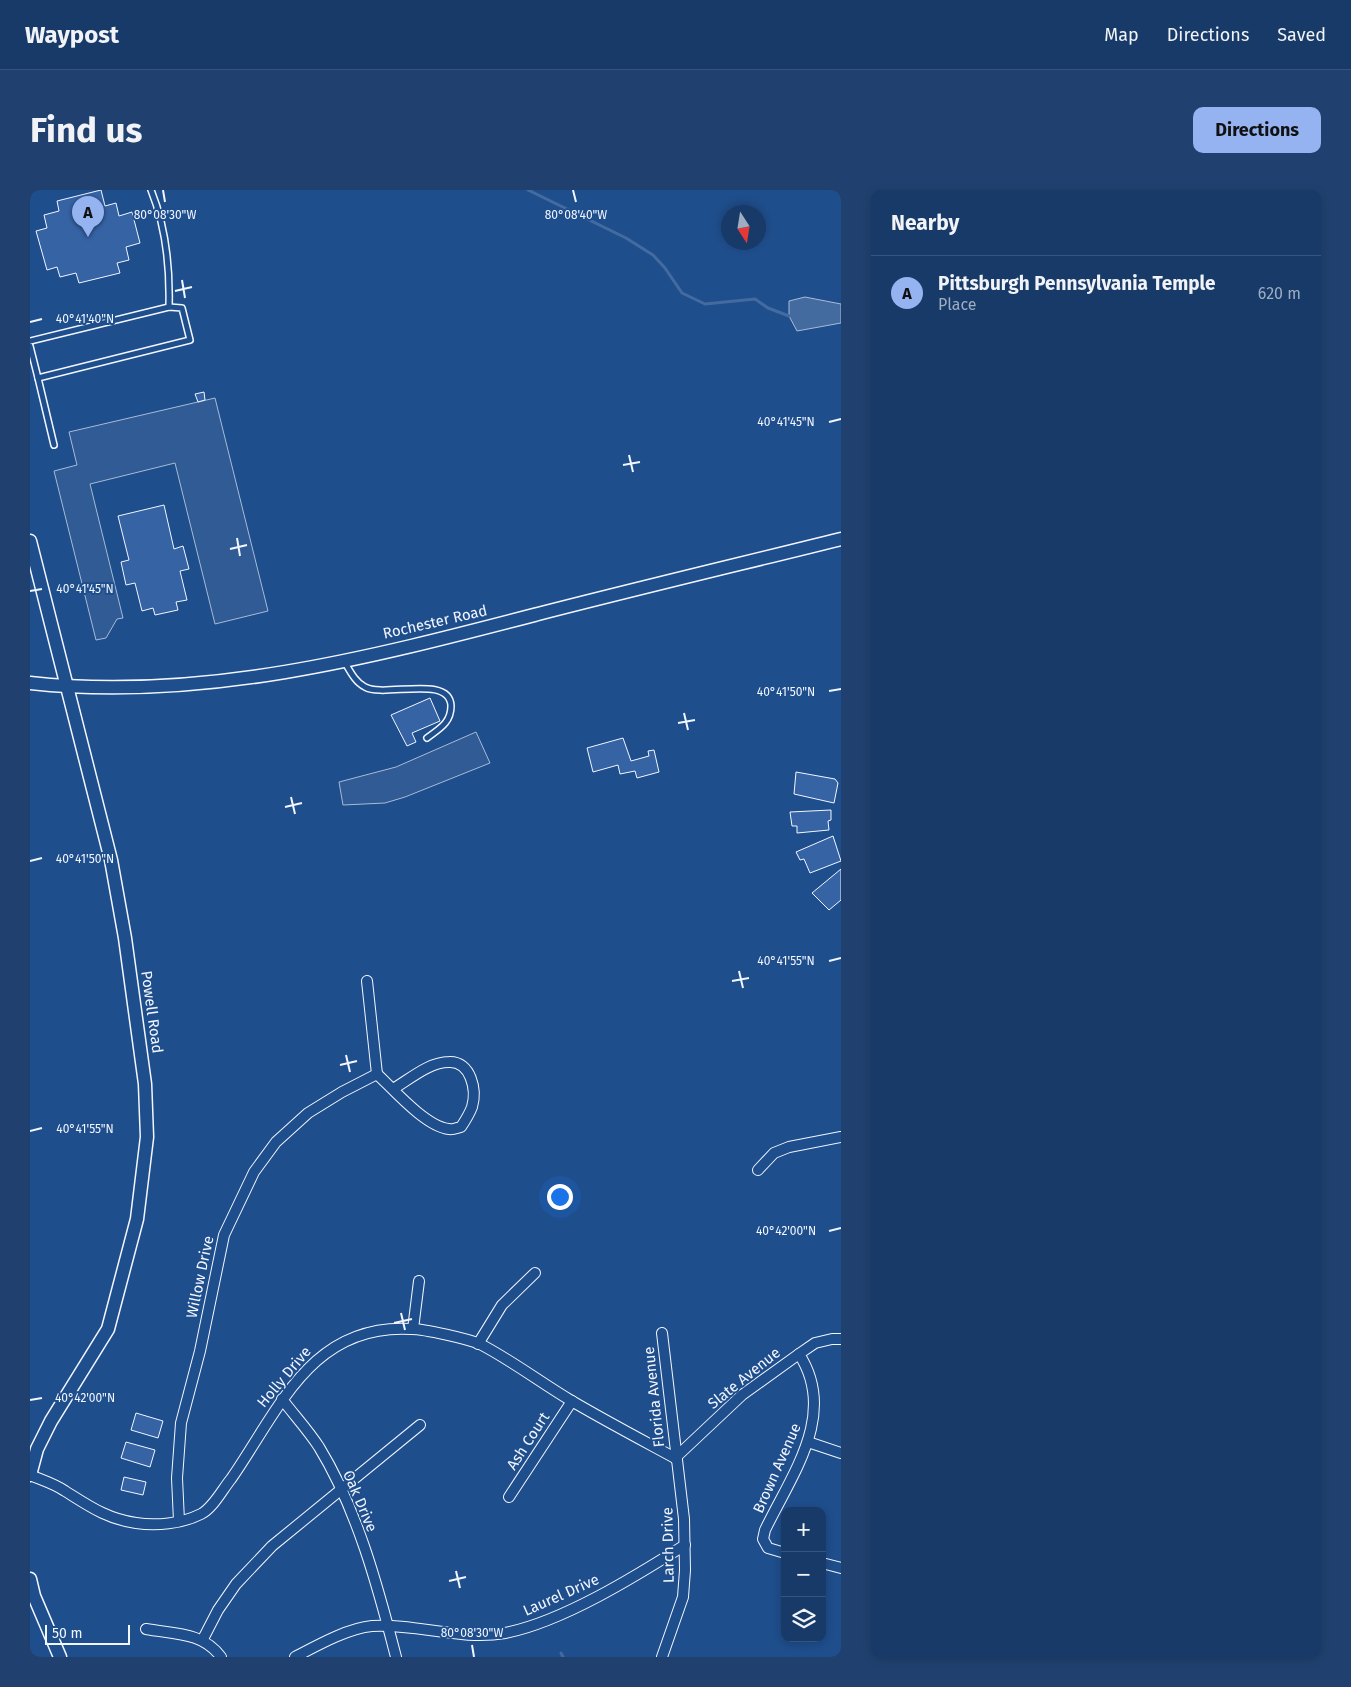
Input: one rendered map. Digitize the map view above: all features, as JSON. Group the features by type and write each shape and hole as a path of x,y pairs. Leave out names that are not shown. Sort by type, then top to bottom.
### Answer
{"street":[{"name":"Rochester Road","path":"30,683 67,687 144,687 232,681 344,660 841,539"},
{"name":"Powell Road","path":"30,541 111,860 125,938 145,1084 146,1137 137,1219 108,1329 51,1421 37,1449 30,1475"},
{"path":"367,982 377,1074 393,1089 427,1119 437,1126 450,1130 460,1127 472,1105 474,1094 469,1074 458,1063 450,1061 429,1067 393,1089"},
{"name":"Willow Drive","path":"179,1521 176,1478 181,1423 200,1351 224,1235 254,1172 276,1142 308,1113 342,1092 377,1074"},
{"path":"758,1170 774,1153 789,1147 841,1137"},
{"path":"478,1344 502,1305 534,1273"},
{"path":"413,1328 419,1281"},
{"name":"Holly Drive","path":"30,1475 64,1490 94,1511 112,1517 154,1525 179,1521 202,1514 214,1502 282,1399 326,1351 356,1335 413,1328 478,1344 572,1401 675,1458"},
{"name":"Florida Avenue","path":"662,1333 675,1458"},
{"name":"Slate Avenue","path":"675,1458 742,1395 799,1354 815,1343 832,1338 841,1339"},
{"name":"Brown Avenue","path":"781,1551 768,1548 763,1539 765,1530 808,1442 815,1417 814,1399 808,1368 799,1354"},
{"name":"Oak Drive","path":"282,1399 319,1447 341,1489 354,1521 396,1657"},
{"name":"Ash Court","path":"509,1497 572,1401"},
{"path":"203,1639 218,1610 236,1584 272,1546 420,1425"},
{"path":"808,1442 841,1453"},
{"name":"Larch Drive","path":"662,1657 683,1597 684,1519 675,1458"},
{"name":"Laurel Drive","path":"295,1657 335,1637 371,1626 468,1633 503,1633 524,1628 600,1595 685,1545"},
{"path":"826,1564 841,1568"},
{"path":"30,1579 34,1596 60,1657"},
{"path":"146,1629 203,1639 214,1647 221,1657"}],"lane":[{"path":"151,190 165,242 170,277 169,307"},
{"path":"30,340 169,307 182,308 190,340 38,378"},
{"path":"30,346 54,445"},
{"path":"344,660 355,680 366,688 378,691 435,689 444,694 451,703 451,714 444,725 426,738"}],"shaded area":[{"path":"805,297 841,304 841,323 797,331 789,316 789,301"},
{"path":"215,398 268,611 215,624 175,463 90,484 123,618 117,619 106,638 96,640 54,471 77,465 69,432"},
{"path":"476,732 490,763 405,797 385,803 343,805 339,782 396,767"}],"building":[{"path":"101,190 105,206 116,203 119,216 132,212 140,243 126,247 129,260 117,263 120,273 79,283 76,273 60,277 57,267 47,270 36,231 47,228 44,215 59,211 57,201"},
{"path":"204,392 205,400 198,402 195,394"},
{"path":"164,505 174,549 183,546 189,569 180,571 187,600 176,602 178,610 155,615 153,608 142,611 135,583 126,585 121,562 129,560 118,516"},
{"path":"430,698 440,721 412,733 416,742 407,746 391,715"},
{"path":"623,738 631,761 649,756 648,751 654,750 659,772 637,778 635,771 620,774 618,765 593,772 587,748"},
{"path":"796,772 835,779 838,783 834,803 794,794"},
{"path":"831,810 831,820 828,821 829,830 797,833 797,826 792,826 790,812"},
{"path":"833,836 841,861 810,873 804,859 800,860 796,852"},
{"path":"841,869 841,900 829,910 812,893"},
{"path":"136,1413 163,1421 158,1438 131,1430"},
{"path":"126,1442 155,1450 150,1467 121,1458"},
{"path":"124,1477 146,1482 143,1495 121,1490"}],"waterway":[{"path":"528,190 626,238 653,255 665,268 682,293 705,304 755,299 768,308 789,316"},
{"path":"561,1653 563,1657"}],"place":[{"name":"Pittsburgh Pennsylvania Temple","path":"88,237"}]}
